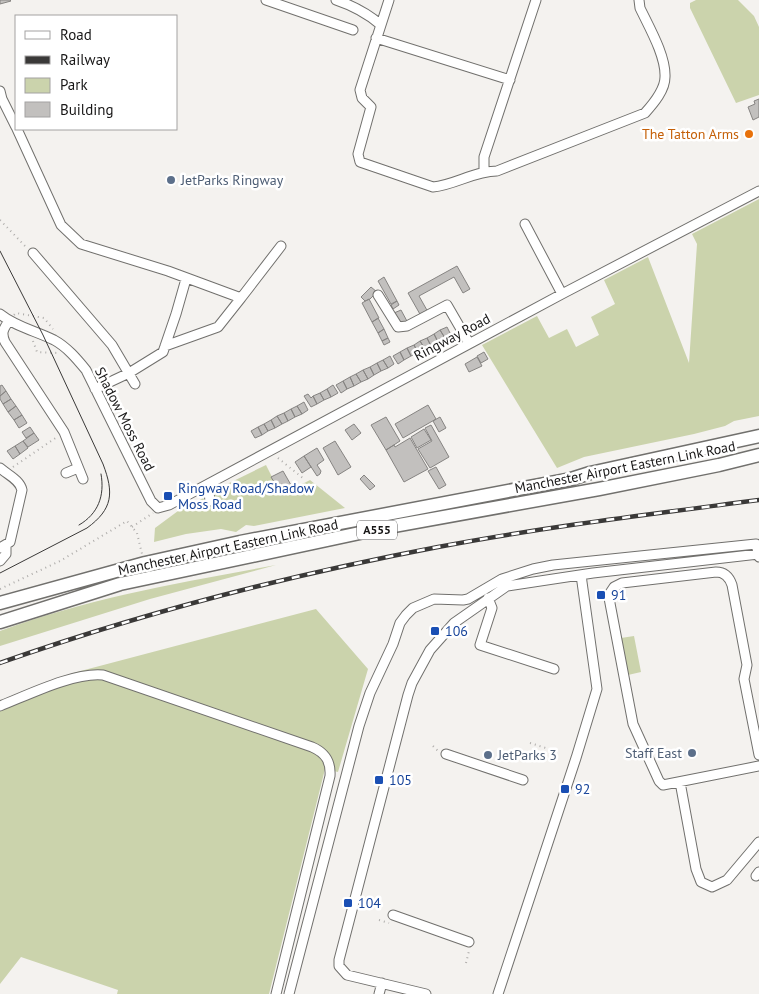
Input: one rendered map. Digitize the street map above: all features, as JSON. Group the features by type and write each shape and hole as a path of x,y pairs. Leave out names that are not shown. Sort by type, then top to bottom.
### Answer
{"highway":[{"name":"Manchester Airport Eastern Link Road","path":"0,603 145,563 240,542 571,479 590,473 759,436"},
{"name":"Manchester Airport Eastern Link Road","path":"0,622 130,582 388,527 608,487 759,455"}],"street":[{"path":"266,0 353,30"},
{"path":"336,0 357,3 380,26"},
{"path":"389,0 360,90 362,98 371,107 358,154 360,162 433,187 444,186 484,171 496,171 645,113 656,101 665,78 664,62 640,8 639,0"},
{"path":"484,171 484,157 536,0"},
{"path":"376,38 510,80"},
{"path":"0,91 15,124"},
{"path":"18,130 61,225 81,244 241,298"},
{"name":"Ringway Road","path":"158,508 169,505 562,294 759,191"},
{"path":"525,224 562,294"},
{"path":"165,346 218,327 280,246"},
{"path":"33,253 96,324 112,345 134,384"},
{"path":"95,389 129,373 160,355 165,346 186,279"},
{"path":"378,294 398,327 407,326 447,305 469,344"},
{"name":"Shadow Moss Road","path":"0,314 9,321 55,341 66,348 86,370 151,501 158,508"},
{"path":"9,321 2,330 4,342 64,432 83,479"},
{"path":"66,473 78,468"},
{"path":"0,561 6,554 3,547 10,542 22,490 17,481 2,470"},
{"path":"208,484 210,502"},
{"path":"288,994 359,726 370,693 393,644 400,623 413,608 434,599 463,600 502,578 553,565 756,544 759,555 581,575 507,586 454,623 430,650 408,694 339,960 339,966 347,975 426,994"},
{"path":"759,755 744,679 747,665 732,585 727,575 722,572 716,572 622,583 614,588 609,598 633,724 659,781 663,785 759,766"},
{"path":"498,994 597,690 581,575"},
{"path":"488,598 492,608 480,645 554,669"},
{"path":"0,706 78,677 94,674 103,675 312,747 324,755 331,767 330,776 276,994"},
{"path":"442,752 523,780"},
{"path":"680,782 696,869 701,882 712,887 727,880 759,842"},
{"path":"393,915 470,942"},
{"path":"379,994 382,983"}],"path":[{"path":"0,220 33,253"},
{"path":"32,339 37,352 61,353 66,348"},
{"path":"2,470 64,432"},
{"path":"278,458 304,479"},
{"path":"132,527 158,508"},
{"path":"0,589 60,561 127,521 137,533 143,556"},
{"path":"530,743 552,750"},
{"path":"433,746 442,752"},
{"path":"379,920 383,922"},
{"path":"466,963 468,953"}],"green space":[{"path":"696,0 738,0 754,16 759,27 759,95 736,103 690,8 690,3"},
{"path":"759,199 759,416 734,421 725,426 694,434 584,457 557,468 482,345 537,316 549,338 567,329 576,347 599,335 591,317 615,304 604,280 648,257 689,363 697,244 692,234"},
{"path":"266,465 281,495 310,480 345,508 254,526 246,525 236,532 221,529 186,534 154,542 155,528 178,511 203,498 206,503 214,500 214,489"},
{"path":"276,565 150,599 0,646 0,631 67,609 136,592"},
{"path":"316,609 368,669 338,772 325,769 269,994 117,994 118,990 21,957 0,984 0,701 73,673"},
{"path":"634,636 641,672 628,675 621,638"}],"building":[{"path":"0,0 10,0 11,1 0,4"},
{"path":"759,99 759,117 753,120 748,107 755,104 754,101"},
{"path":"457,266 470,289 463,293 454,277 419,296 428,312 421,316 408,293"},
{"path":"384,277 397,301 391,304 378,281"},
{"path":"371,287 377,292 365,301 361,297"},
{"path":"369,299 379,318 372,322 362,303"},
{"path":"397,301 399,305 393,309 391,305"},
{"path":"401,310 408,323 401,327 394,313"},
{"path":"378,318 384,329 378,333 372,322"},
{"path":"447,327 451,335 445,338 440,330"},
{"path":"384,329 388,338 382,341 378,333"},
{"path":"440,330 445,338 438,342 434,334"},
{"path":"434,334 438,342 431,346 427,338"},
{"path":"388,338 390,342 384,345 382,341"},
{"path":"427,338 431,346 425,349 420,341"},
{"path":"420,341 425,349 418,353 414,345"},
{"path":"414,345 418,353 411,356 407,348"},
{"path":"407,348 411,356 404,360 400,352"},
{"path":"400,352 404,360 398,364 393,356"},
{"path":"484,352 488,359 481,363 477,356"},
{"path":"390,356 394,364 388,368 383,360"},
{"path":"477,357 482,366 469,372 465,364"},
{"path":"383,360 388,368 381,371 377,363"},
{"path":"377,363 381,371 374,375 370,367"},
{"path":"370,367 374,375 368,379 363,370"},
{"path":"363,370 368,379 361,382 356,374"},
{"path":"356,374 361,382 354,386 350,377"},
{"path":"350,377 354,386 347,389 343,381"},
{"path":"343,381 347,389 341,393 336,385"},
{"path":"2,385 6,391 0,396 0,386"},
{"path":"333,385 338,393 331,397 327,389"},
{"path":"327,389 331,397 324,400 320,393"},
{"path":"6,391 11,399 3,404 0,396"},
{"path":"320,393 324,400 317,404 313,396"},
{"path":"308,394 311,398 313,396 317,404 311,407 304,396"},
{"path":"11,399 16,406 8,412 3,404"},
{"path":"304,402 308,410 302,414 297,406"},
{"path":"428,405 436,419 403,438 395,424"},
{"path":"16,406 22,415 14,420 8,412"},
{"path":"297,406 302,414 295,417 291,409"},
{"path":"291,409 295,417 288,421 284,413"},
{"path":"284,413 288,421 282,424 277,416"},
{"path":"22,415 27,423 19,428 14,420"},
{"path":"277,416 282,424 275,428 271,420"},
{"path":"386,417 400,441 386,450 371,425"},
{"path":"440,417 446,428 439,432 433,421"},
{"path":"271,420 275,428 268,431 264,424"},
{"path":"264,424 268,431 262,435 258,427"},
{"path":"354,424 361,433 352,440 345,430"},
{"path":"431,425 449,457 430,468 418,449 432,441 425,428"},
{"path":"30,427 34,433 26,438 22,432"},
{"path":"258,427 262,435 255,438 251,431"},
{"path":"424,429 431,440 417,448 411,437"},
{"path":"34,433 39,440 28,447 23,441"},
{"path":"410,438 428,469 404,482 386,450"},
{"path":"23,441 28,448 20,454 15,446"},
{"path":"335,441 351,467 338,475 323,448"},
{"path":"15,446 20,454 13,459 7,451"},
{"path":"317,448 324,460 317,465 321,471 317,476 304,456"},
{"path":"304,456 311,467 302,473 295,462"},
{"path":"436,467 446,485 439,489 428,471"},
{"path":"283,471 291,485 285,489 282,484 277,487 271,477"},
{"path":"364,475 375,486 370,490 360,479"}],"tram line":[{"path":"0,251 43,335 103,464 110,492 109,500 102,514 87,528 0,573"},
{"path":"79,525 86,521 99,504 102,490 101,474"}],"railway":[{"path":"0,663 162,612 327,570 518,533 759,500"}],"place":[{"name":"The Tatton Arms","path":"749,134"},
{"name":"JetParks Ringway","path":"171,180"},
{"name":"Ringway Road/Shadow Moss Road","path":"168,496"},
{"name":"91","path":"601,595"},
{"name":"106","path":"435,631"},
{"name":"Staff East","path":"692,753"},
{"name":"JetParks 3","path":"488,755"},
{"name":"105","path":"379,780"},
{"name":"92","path":"565,789"},
{"name":"104","path":"348,903"}]}
